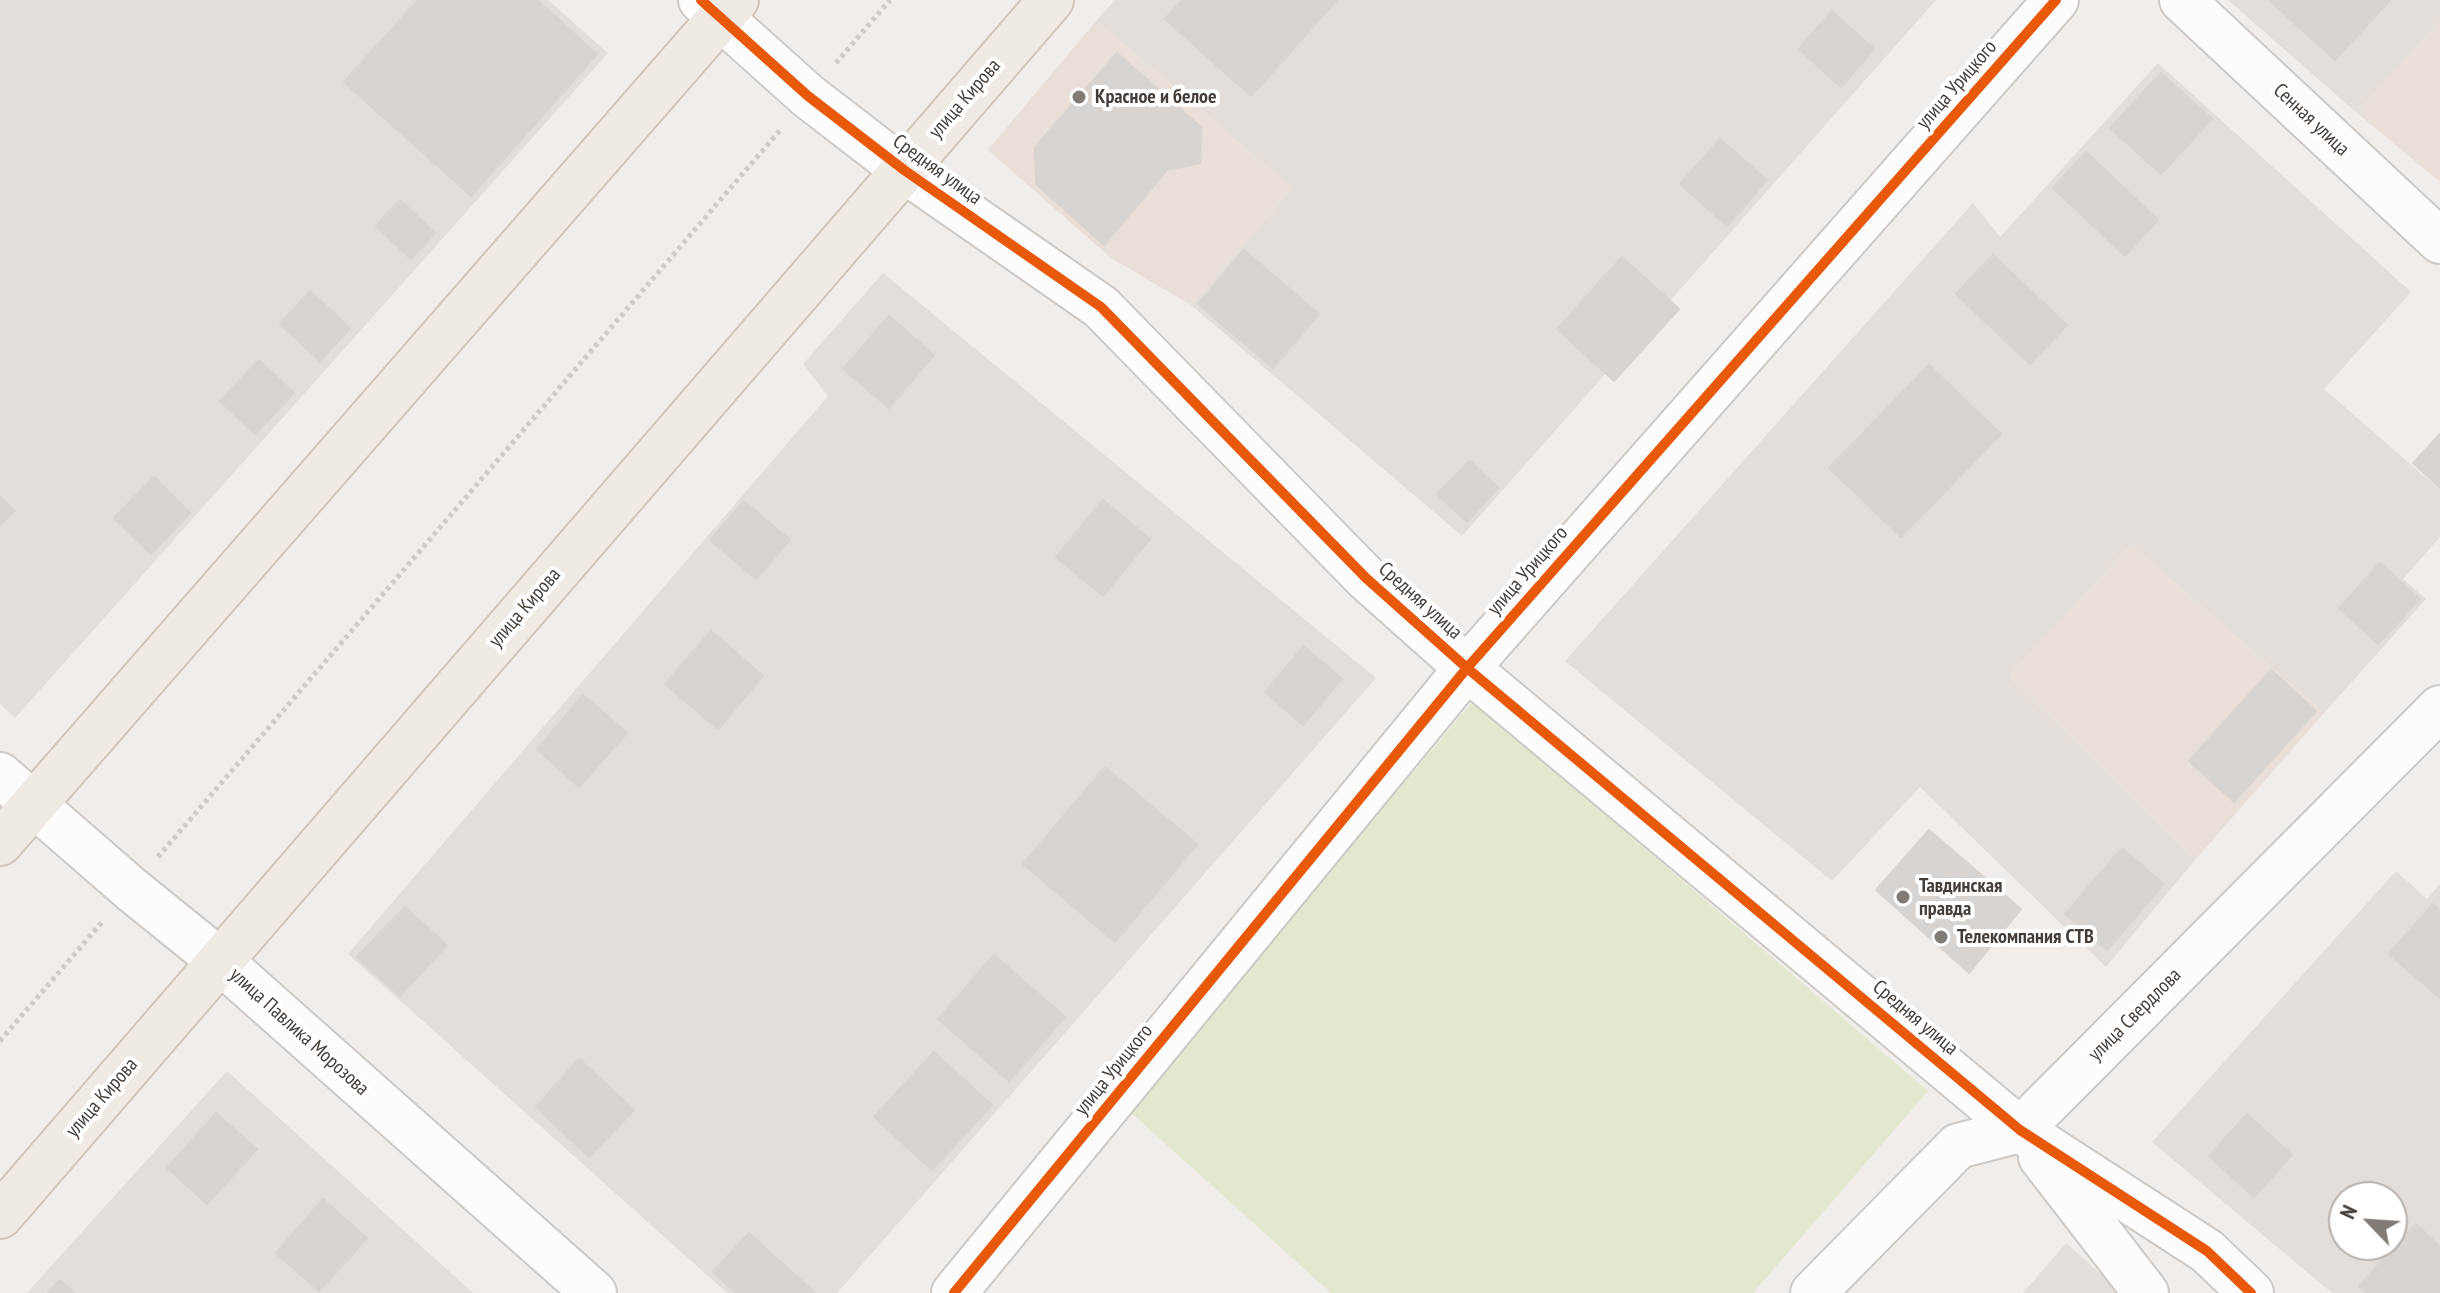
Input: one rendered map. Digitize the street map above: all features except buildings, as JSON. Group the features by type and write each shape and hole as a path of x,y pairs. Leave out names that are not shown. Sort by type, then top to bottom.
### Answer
{"main road":[{"name":"улица Кирова","path":"0,1216 1051,0"},
{"path":"0,843 719,6"}],"street":[{"name":"улица Урицкого","path":"954,1293 1467,668 2056,0"},
{"name":"Сенная улица","path":"2182,0 2440,241"},
{"name":"Средняя улица","path":"719,6 808,96 904,170 1101,307 1366,578 1467,668 2020,1130 2207,1251 2251,1293"},
{"name":"улица Свердлова","path":"2020,1130 2440,708"},
{"name":"улица Павлика Морозова","path":"0,775 131,889 220,961 594,1293"},
{"path":"1813,1293 1958,1146 2020,1130 2146,1293"}],"path":[{"path":"0,1041 890,0"}],"shaded area":[{"path":"0,0 548,0 608,53 15,718 0,704"},
{"path":"1115,0 1936,0 1462,536 1191,305 1292,188 1096,21"},
{"path":"2228,0 2440,0 2440,21 2357,113"},
{"path":"1096,21 1292,188 1191,305 1111,258 988,150"},
{"path":"2440,21 2440,182 2357,113"},
{"path":"2158,63 2411,292 2324,389 2440,490 2440,537 2403,579 2426,599 2324,713 2131,545 2009,676 2195,860 2106,967 1920,787 1832,881 1565,661 1973,203 2000,237"},
{"path":"883,273 1376,678 837,1293 727,1293 348,954 828,396 803,364"},
{"path":"2131,545 2324,713 2195,860 2009,676"},
{"path":"2396,871 2427,899 2440,884 2440,1293 2332,1293 2152,1142"},
{"path":"227,1071 473,1293 27,1293"},
{"path":"2066,1243 2122,1293 2023,1293"}],"green space":[{"path":"1473,701 1928,1091 1753,1293 1331,1293 1128,1110"}],"cycle path":[{"path":"701,0 808,96 904,170 1101,307 1366,578 1467,668 2020,1130 2207,1251 2251,1293"},
{"path":"954,1293 1467,668 2056,0"}],"place":[{"name":"Красное и белое","path":"1079,97"},
{"name":"Тавдинская правда","path":"1903,897"},
{"name":"Телекомпания СТВ","path":"1941,937"}]}
